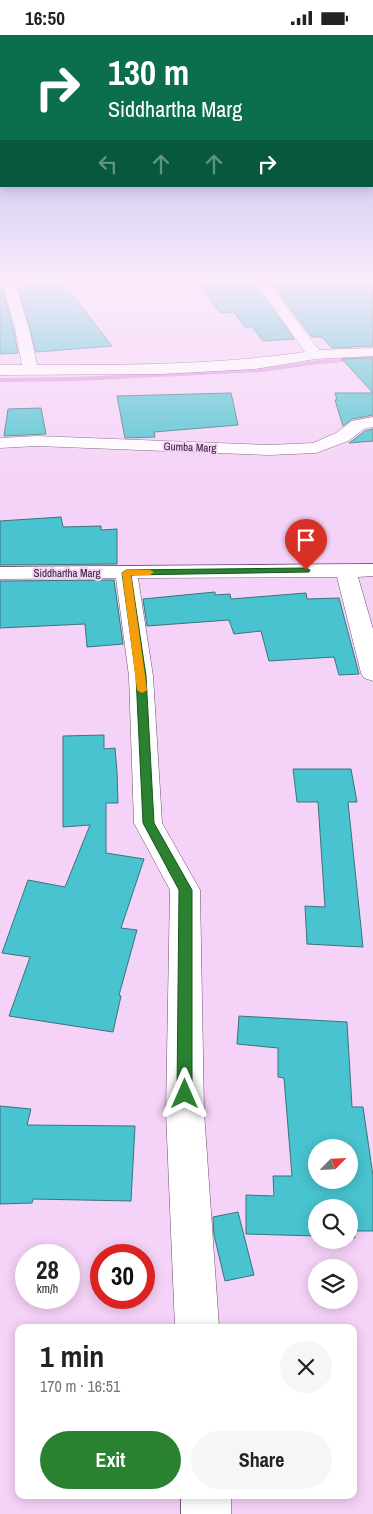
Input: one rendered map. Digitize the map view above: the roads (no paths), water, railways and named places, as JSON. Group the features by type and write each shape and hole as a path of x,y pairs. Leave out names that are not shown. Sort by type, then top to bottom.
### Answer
{"street":[{"path":"27,351 31,371"},
{"path":"312,351 315,355"},
{"path":"0,370 161,369 245,364 315,355 373,352"},
{"name":"Gumba Marg","path":"0,443 37,441 269,449 316,448 342,437 358,425 373,422"},
{"path":"346,570 373,673"},
{"name":"Siddhartha Marg","path":"0,573 373,570"},
{"path":"126,573 141,676 148,823 185,890 185,1112 197,1324"},
{"path":"206,1499 206,1514"}],"waterway":[{"path":"0,380 77,379 263,370 319,362 373,358"}]}
